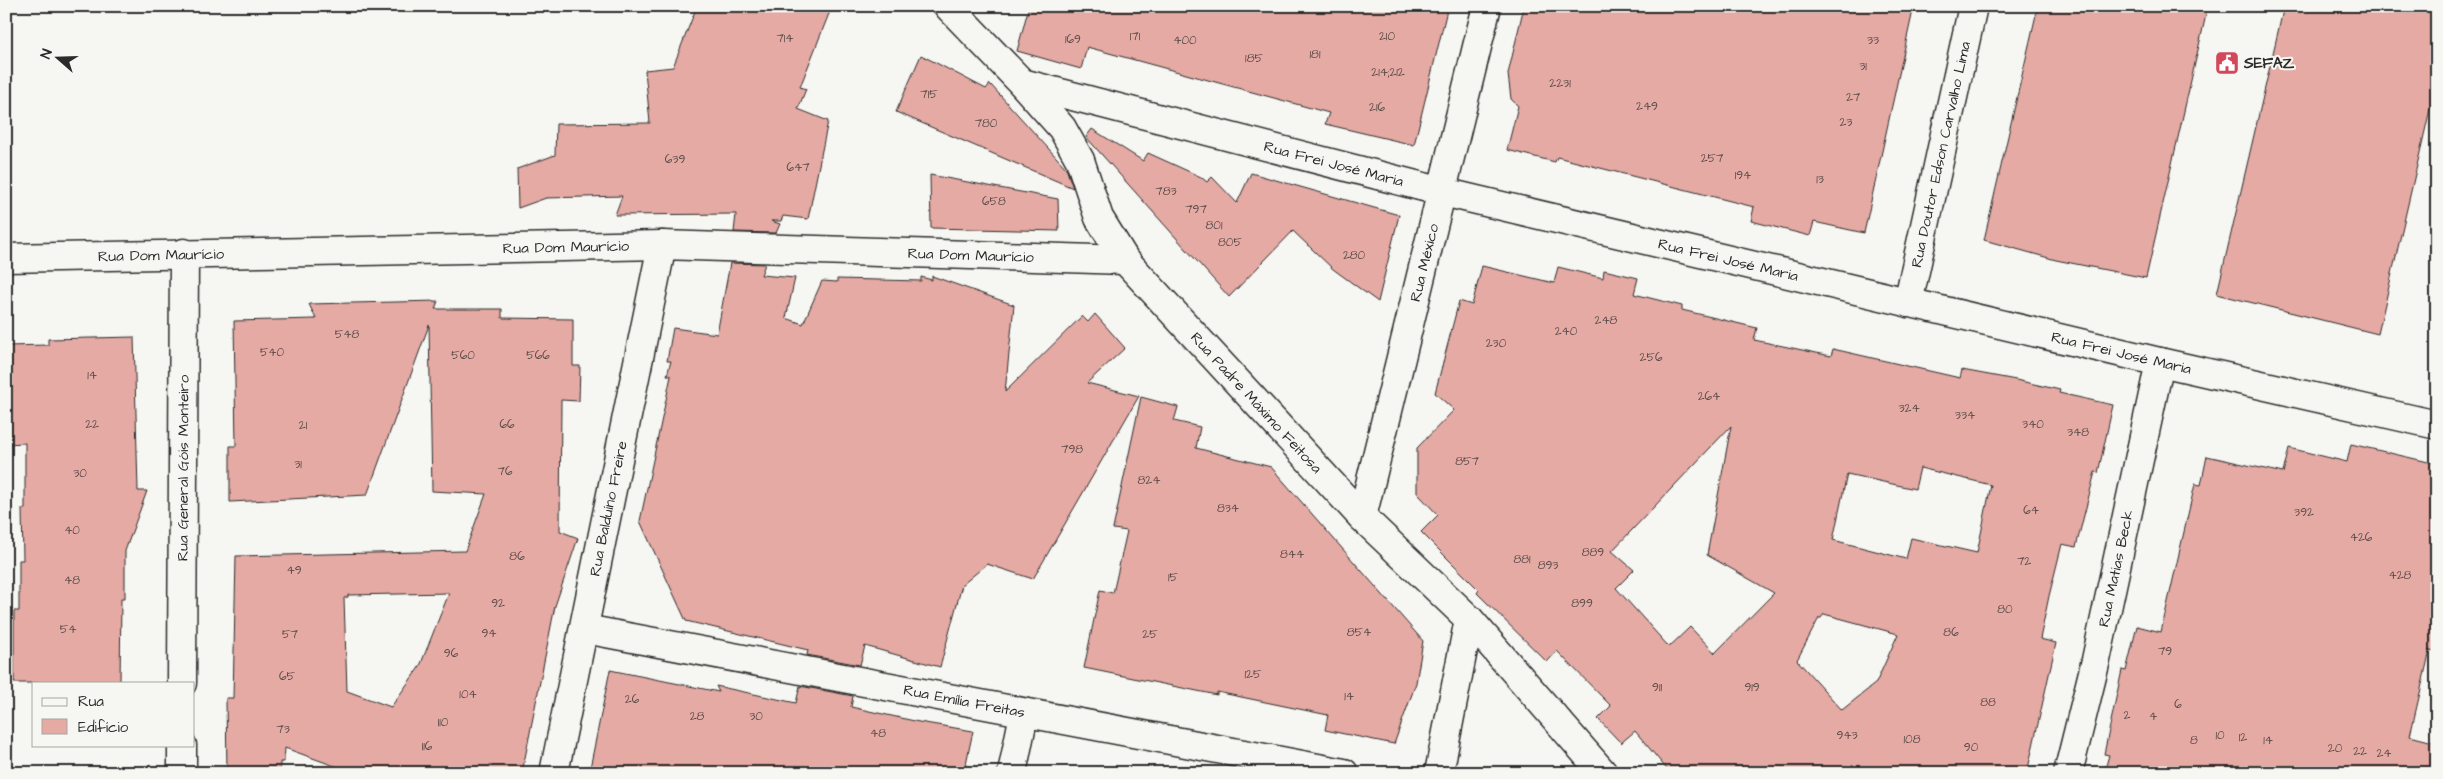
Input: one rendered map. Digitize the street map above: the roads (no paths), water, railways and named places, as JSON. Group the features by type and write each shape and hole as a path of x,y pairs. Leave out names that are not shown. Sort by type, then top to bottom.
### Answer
{"street":[{"name":"Rua Padre Máximo Feitosa","path":"948,6 1062,128 1080,160 1099,218 1125,260 1362,517 1469,618 1603,773"},
{"name":"Rua México","path":"1362,517 1487,6"},
{"name":"Rua Doutor Edson Carvalho Lima","path":"1908,303 1973,6"},
{"name":"Rua Frei José Maria","path":"1022,83 1443,192 1908,303 2437,425"},
{"name":"Rua Dom Maurício","path":"6,258 662,245 1125,260"},
{"name":"Rua Balduíno Freire","path":"554,773 585,629 662,245"},
{"name":"Rua General Góis Monteiro","path":"182,682 184,253"},
{"name":"Rua Matias Beck","path":"2068,773 2096,660 2160,362"},
{"path":"1439,773 1469,618"},
{"name":"Rua Emília Freitas","path":"585,629 1024,714 1344,773"},
{"path":"1012,773 1024,714"},
{"path":"182,746 182,773"}],"place":[{"name":"SEFAZ","path":"2227,63"}]}
